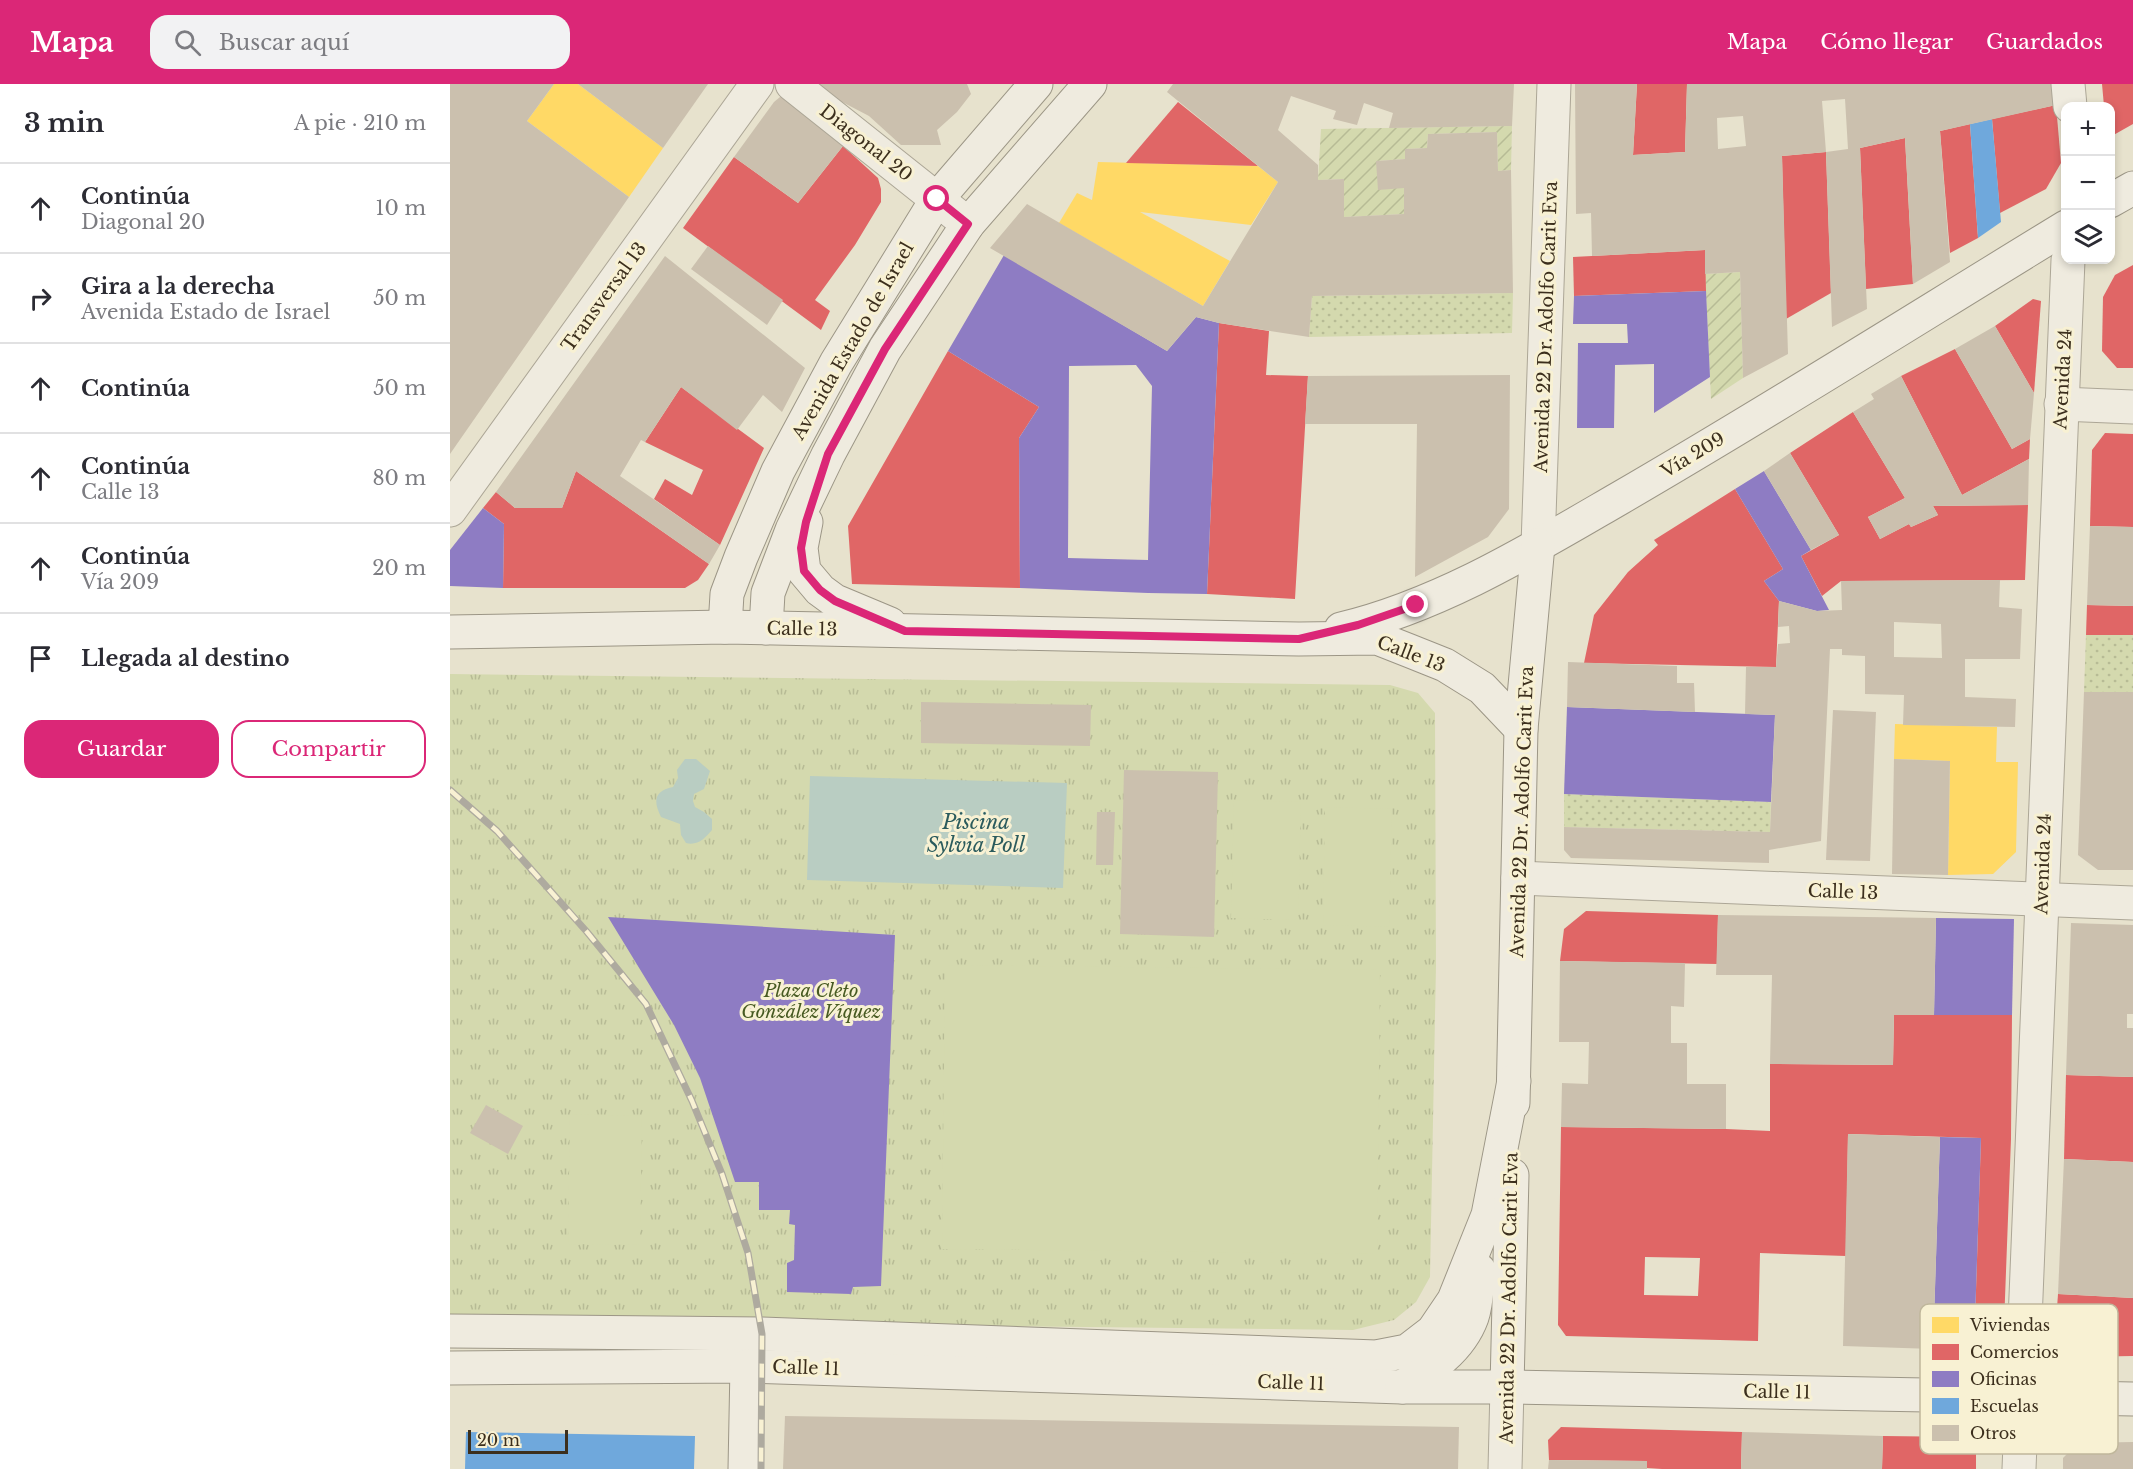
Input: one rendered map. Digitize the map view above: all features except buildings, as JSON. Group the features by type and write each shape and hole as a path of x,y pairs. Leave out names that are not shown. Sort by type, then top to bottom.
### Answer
{"main road":[{"name":"Transversal 13","path":"450,510 757,84"},
{"name":"Diagonal 20","path":"792,84 968,224"},
{"name":"Avenida Estado de Israel","path":"725,627 727,594 777,471 836,363 937,199 1036,84"},
{"name":"Avenida Estado de Israel","path":"766,628 768,593 792,530 828,454 885,349 968,224 1090,84"},
{"name":"Avenida 22 Dr. Adolfo Carit Eva","path":"1505,1469 1521,729 1538,545 1554,84"},
{"path":"2068,84 2070,102"},
{"path":"2115,198 2133,188"},
{"name":"Vía 209","path":"1299,639 1358,625 1416,605 1538,545 1677,464 2061,230"},
{"name":"Avenida 24","path":"2025,1304 2068,264"},
{"path":"2061,404 2133,407"},
{"path":"828,454 806,522 801,548 804,571 820,590 835,601 905,631"},
{"name":"Calle 13","path":"450,632 725,627 1299,639 1377,638 1445,665 1482,688 1521,729"},
{"name":"Calle 13","path":"1518,878 2133,903"},
{"name":"Calle 11","path":"450,1331 748,1334 1376,1357 1407,1351 1433,1331 1454,1300 1488,1215 1514,1081"},
{"path":"1402,1387 1434,1366 1457,1344 1472,1317 1488,1215"},
{"path":"745,1469 747,1366"},
{"name":"Calle 11","path":"450,1368 747,1366 1402,1387 1920,1395"},
{"name":"Calle 11","path":"2118,1399 2133,1399"},
{"name":"Avenida 24","path":"2019,1454 2019,1469"}],"green space":[{"path":"1512,126 1511,170 1498,171 1497,132 1428,134 1427,148 1405,149 1405,159 1376,161 1404,188 1404,214 1344,217 1344,179 1318,180 1321,129"},
{"path":"1740,272 1743,378 1711,399 1705,274"},
{"path":"1513,293 1512,333 1309,337 1312,296"},
{"path":"2086,635 2133,635 2133,692 2084,692"},
{"name":"Plaza Cleto González Víquez","path":"450,674 1390,685 1418,693 1435,713 1436,965 1430,1277 1416,1302 1394,1320 1353,1330 450,1320"},
{"path":"1564,794 1771,802 1770,832 1564,827"},
{"path":"1234,800 1301,802 1298,920 1231,918"},
{"path":"1325,807 1392,809 1389,927 1323,925"},
{"path":"945,965 1380,970 1377,1254 942,1249"},
{"path":"570,1114 642,1116 640,1245 568,1244"}],"water":[{"path":"685,759 696,759 710,771 704,789 694,794 693,801 695,807 712,819 712,830 704,838 694,843 686,843 681,835 680,824 661,817 656,802 662,791 673,787 678,778 677,770"},
{"name":"Piscina Sylvia Poll","path":"810,776 1067,783 1063,888 807,880"}],"railway":[{"path":"450,790 497,831 587,932 646,1004 692,1101 722,1174 748,1253 762,1334 761,1469"}],"route":[{"path":"937,199 968,224 885,349 828,454 806,522 801,548 804,571 820,590 835,601 905,631 1299,639 1358,625 1416,605"}]}
